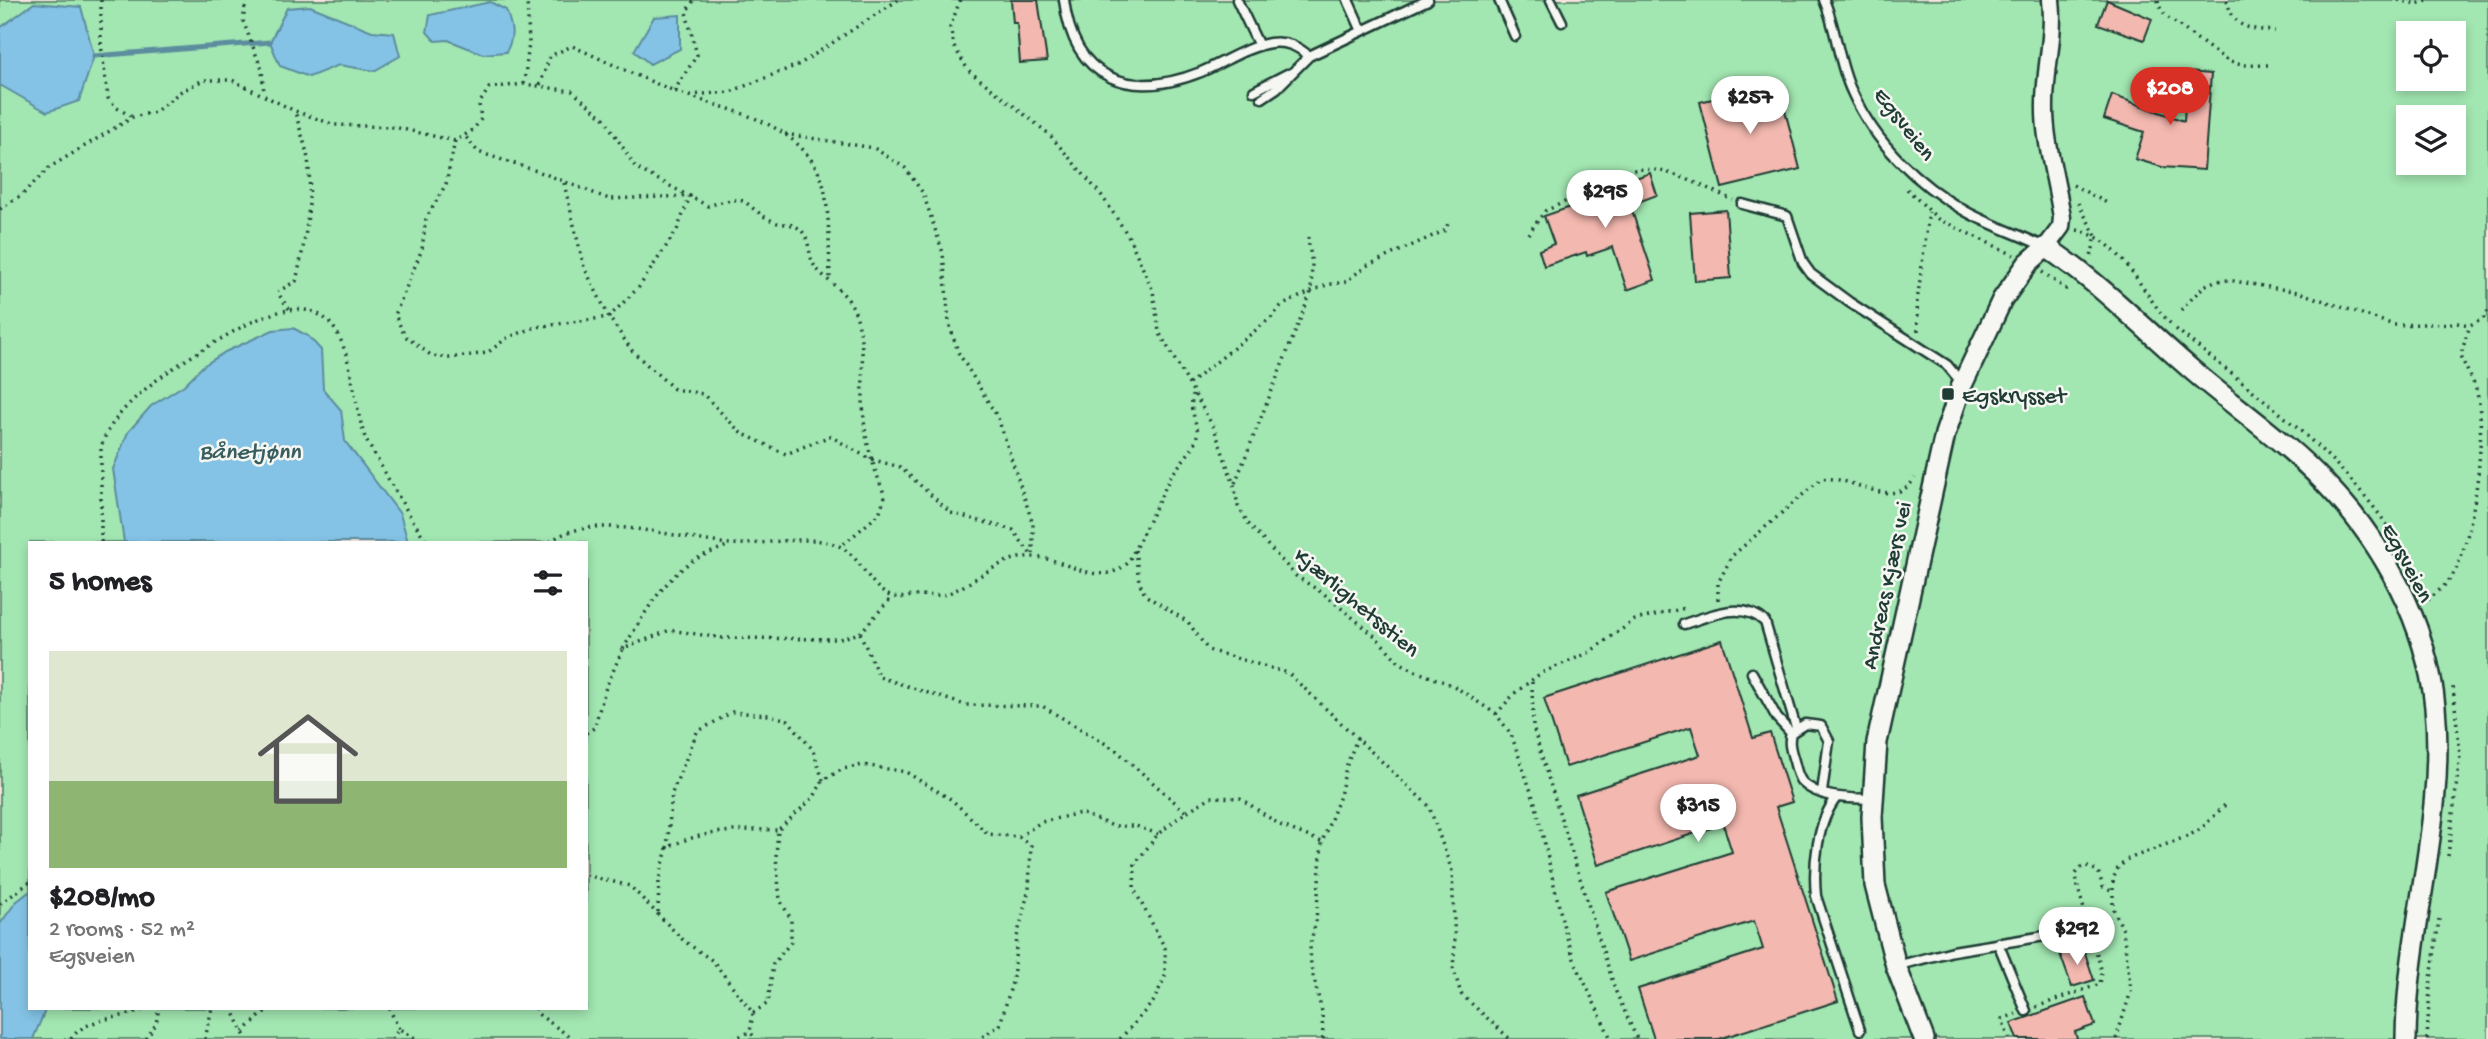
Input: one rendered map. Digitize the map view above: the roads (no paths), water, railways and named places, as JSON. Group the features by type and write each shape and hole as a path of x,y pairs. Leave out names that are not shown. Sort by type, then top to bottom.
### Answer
{"street":[{"path":"2046,247 2061,228 2061,209 2048,148 2045,103 2052,30 2051,0"},
{"name":"Andreas Kjærs vei","path":"1924,1039 1896,966 1875,884 1872,799 1882,715 1936,465 1962,385 2014,279 2046,247"},
{"name":"Egsveien","path":"2046,247 2074,266 2203,380 2273,435 2326,483 2362,526 2394,576 2422,643 2435,707 2436,768 2412,956 2406,1039"}],"lane":[{"path":"1064,0 1072,38 1086,59 1106,75 1133,83 1177,81 1270,43 1295,44 1309,56"},
{"path":"1237,0 1259,46"},
{"path":"1348,0 1362,31"},
{"path":"1262,98 1277,88 1309,56 1428,0"},
{"path":"1499,0 1515,36"},
{"path":"1551,0 1562,22"},
{"name":"Egsveien","path":"1824,0 1851,91 1865,116 1891,151 1920,181 1966,211 2046,247"},
{"path":"1254,91 1290,73"},
{"path":"1742,204 1787,216 1803,263 1811,274 1922,351 1947,365 1962,385"},
{"path":"1684,624 1722,612 1750,612 1759,616 1768,625 1793,730 1790,748 1803,783 1837,797 1872,799"},
{"path":"1752,673 1777,718 1793,730"},
{"path":"1793,730 1813,723 1821,726 1826,734 1829,746 1822,792"},
{"path":"1837,797 1826,811 1822,827 1815,876 1816,896 1860,1030"},
{"path":"1896,966 1953,950 2063,933"},
{"path":"1998,943 2026,1010"}],"water":[{"path":"490,2 506,10 510,21 512,36 506,52 483,54 448,40 435,41 427,32 430,15"},
{"path":"34,3 81,7 94,56 79,101 47,112 0,85 0,28"},
{"path":"310,6 372,31 394,33 400,56 374,71 339,65 309,77 280,66 270,42 287,8"},
{"path":"680,15 680,49 650,64 634,51 654,17"},
{"name":"Bånetjønn","path":"293,328 308,336 321,350 323,389 341,410 345,441 400,514 408,541 124,541 113,469 128,432 151,406 184,385 203,366 225,352 273,330"},
{"path":"28,893 28,1010 45,1010 33,1039 0,1039 0,924 16,902"}],"waterway":[{"path":"94,56 270,42"}],"place":[{"name":"Egskrysset","path":"1948,394"}]}
